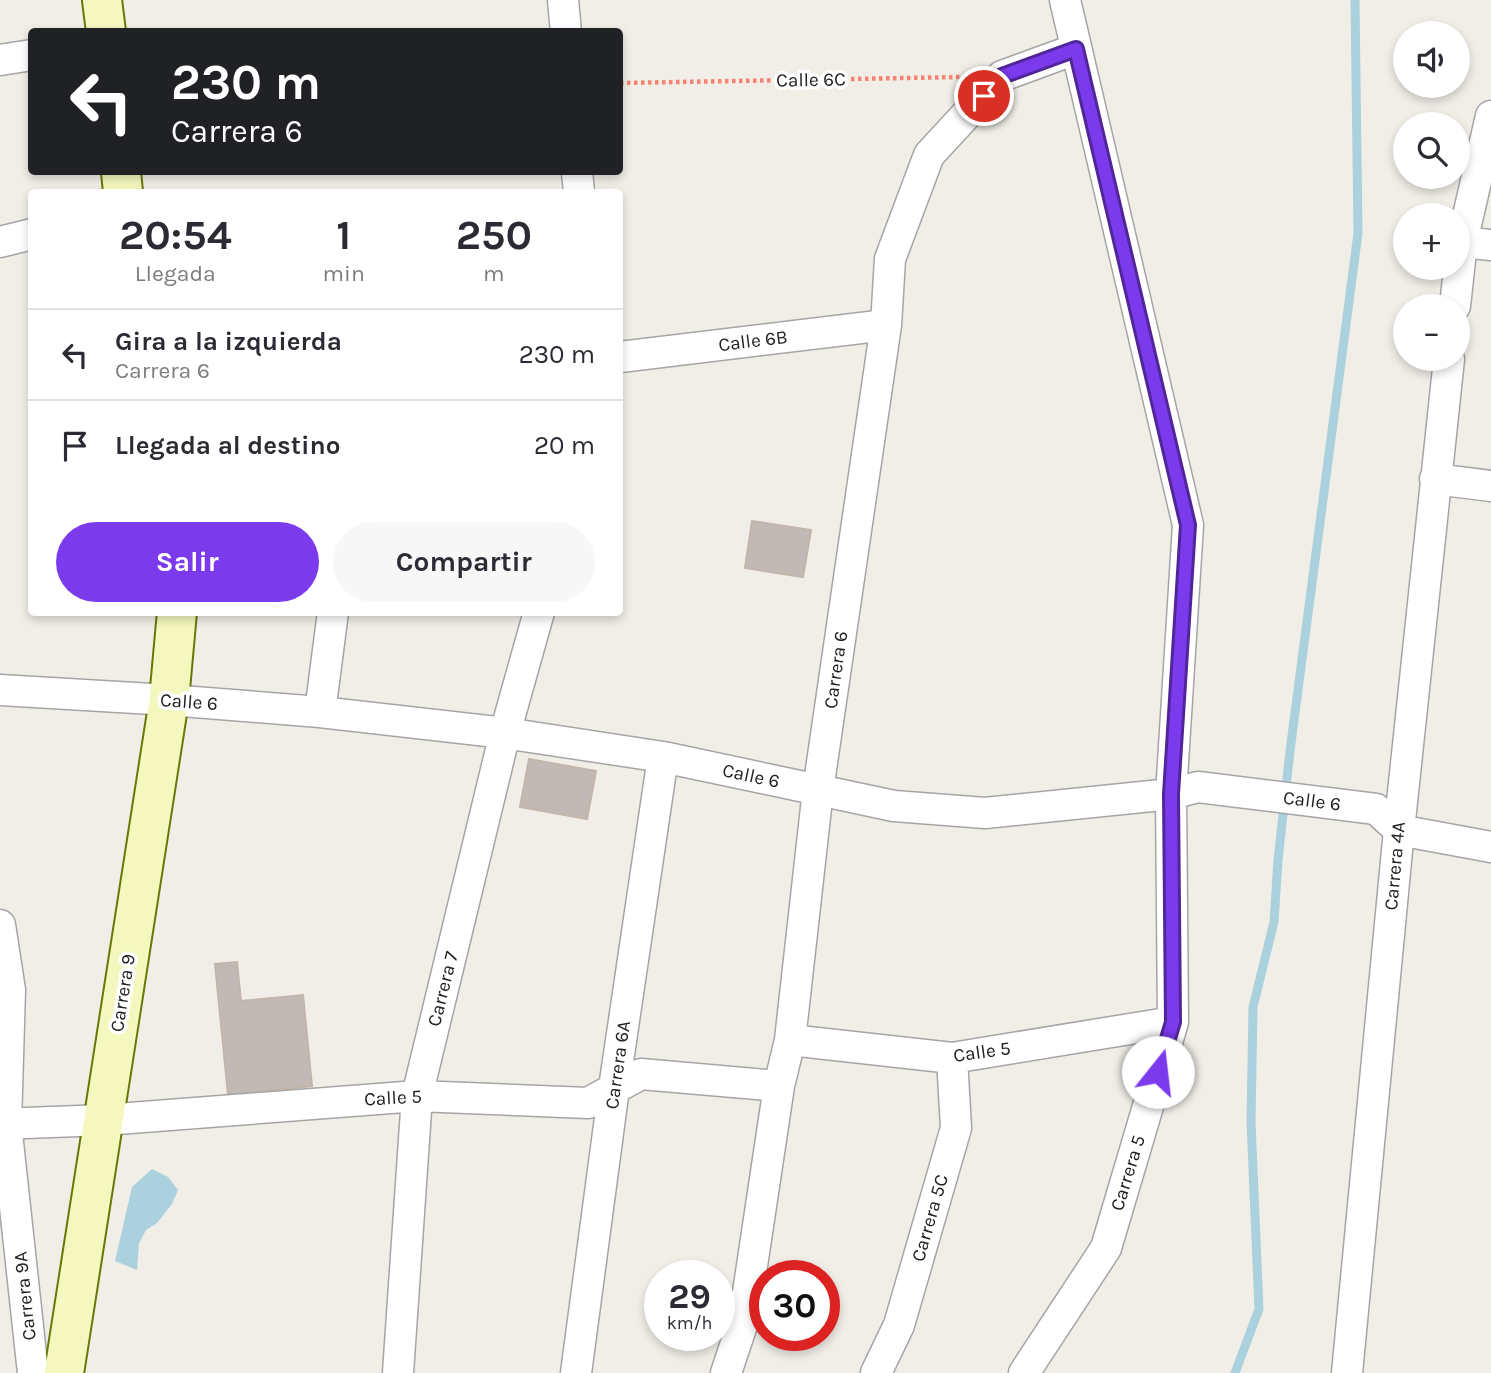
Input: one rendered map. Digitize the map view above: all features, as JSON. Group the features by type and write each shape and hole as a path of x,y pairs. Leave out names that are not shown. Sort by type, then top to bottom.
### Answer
{"main road":[{"path":"102,0 106,28"},
{"name":"Carrera 9","path":"64,1373 169,701 177,616"}],"street":[{"path":"563,0 566,28"},
{"name":"Carrera 5","path":"1024,1373 1106,1248 1173,1022 1171,794 1188,525 1065,0"},
{"name":"Carrera 6","path":"726,1373 744,1319 779,1086 790,1040 818,790 886,325 890,259 929,155 1002,76 1076,49"},
{"path":"0,60 28,56"},
{"path":"1459,294 1476,244 1491,116"},
{"path":"0,242 28,235"},
{"name":"Calle 6B","path":"623,357 886,325"},
{"name":"Carrera 4A","path":"1347,1373 1399,830 1448,371"},
{"path":"1436,479 1491,486"},
{"path":"320,712 332,616"},
{"name":"Carrera 7","path":"398,1373 418,1096 505,733 539,616"},
{"name":"Calle 6","path":"0,690 320,712 505,733 663,757 894,806 985,813 1171,794 1198,787 1376,809 1399,830 1491,847"},
{"name":"Carrera 6A","path":"576,1373 614,1088 663,757"},
{"name":"Carrera 9A","path":"0,925 10,990 3,1124 33,1373"},
{"name":"Calle 5","path":"790,1040 952,1058 1173,1022"},
{"name":"Carrera 5C","path":"876,1373 899,1325 956,1128 952,1058"},
{"name":"Calle 5","path":"3,1124 418,1096 588,1102 641,1074 779,1086"}],"path":[{"name":"Calle 6C","path":"623,83 1002,76"}],"water":[{"path":"152,1169 168,1177 178,1190 172,1204 157,1223 146,1230 139,1243 137,1270 115,1261 132,1187"}],"building":[{"path":"752,521 811,530 803,577 745,568"},
{"path":"529,759 596,771 587,819 520,807"},
{"path":"237,962 241,1001 303,995 312,1086 228,1095 215,964"}],"waterway":[{"path":"1235,1373 1259,1309 1251,1122 1253,1007 1274,922 1290,751 1358,233 1355,0"}],"route":[{"path":"984,96 1002,76 1076,49 1188,525 1171,794 1173,1022 1158,1072"}]}
